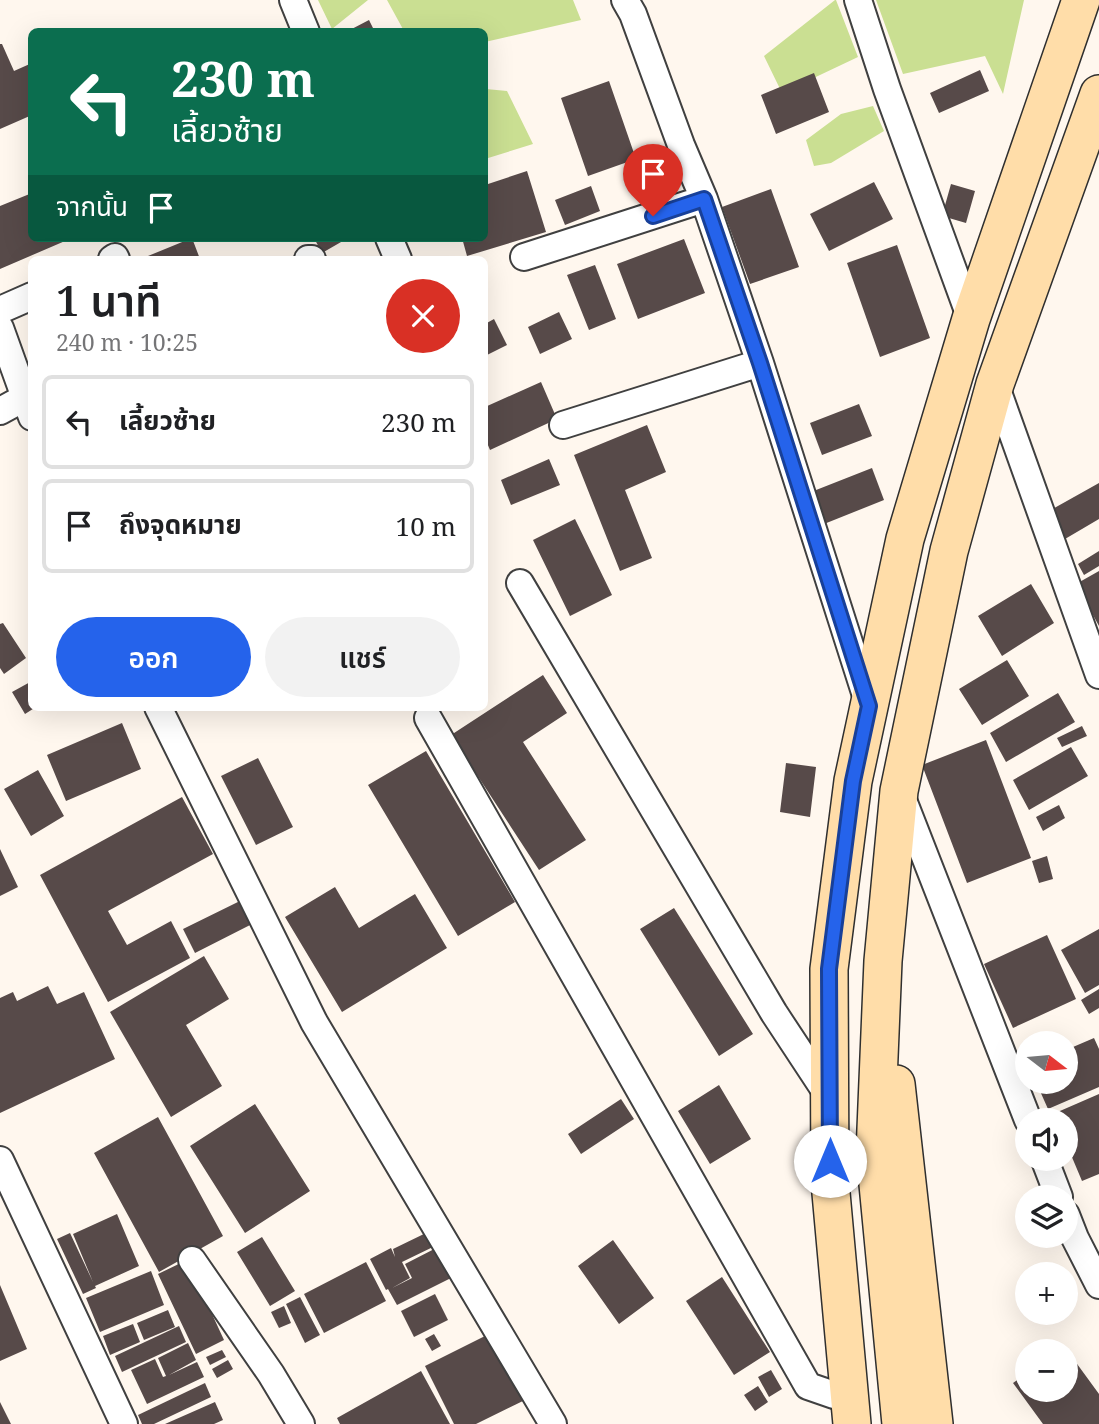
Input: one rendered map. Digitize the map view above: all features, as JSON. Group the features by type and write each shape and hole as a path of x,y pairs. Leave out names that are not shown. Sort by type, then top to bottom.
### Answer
{"main road":[{"path":"840,1414 830,1182 829,969 853,781 905,539 971,319 1075,6"},
{"path":"901,1424 876,1153 883,961 899,791 949,551 995,384 1099,94"},
{"path":"883,961 934,1424"}],"street":[{"path":"293,0 304,28"},
{"path":"858,0 887,89 971,319"},
{"path":"636,5 681,145 704,199 760,363 869,706"},
{"path":"524,257 704,199"},
{"path":"0,310 28,298"},
{"path":"0,328 28,407 0,411"},
{"path":"563,425 760,363"},
{"path":"995,384 1099,675"},
{"path":"520,583 774,1013 830,1098"},
{"path":"160,711 314,1022 553,1424"},
{"path":"428,718 808,1386 840,1414"},
{"path":"899,791 1023,1108"},
{"path":"0,1160 124,1424"},
{"path":"1078,1244 1099,1285"},
{"path":"192,1261 271,1374 301,1424"}],"green space":[{"path":"318,0 368,0 333,28"},
{"path":"387,0 573,0 581,20 488,41 488,28 402,28"},
{"path":"835,0 858,57 782,93 764,56"},
{"path":"876,0 1024,0 1003,94 985,56 903,74"},
{"path":"488,89 507,91 533,144 488,158"},
{"path":"873,106 884,131 831,163 814,166 806,140 841,114"}],"building":[{"path":"369,20 373,28 354,28"},
{"path":"2,44 14,71 28,65 28,117 0,129"},
{"path":"980,70 989,91 939,113 930,93"},
{"path":"814,73 829,112 776,134 761,95"},
{"path":"609,81 636,159 588,176 561,98"},
{"path":"527,171 546,232 467,256 463,242 488,242 488,184"},
{"path":"874,182 893,219 829,251 810,214"},
{"path":"951,184 975,191 966,223 942,216"},
{"path":"591,186 600,211 565,225 555,200"},
{"path":"771,189 799,267 750,284 722,207"},
{"path":"28,195 28,242 63,242 0,269 0,206"},
{"path":"684,239 705,293 638,319 617,264"},
{"path":"182,242 194,242 199,256 148,256"},
{"path":"316,242 341,242 322,253"},
{"path":"897,245 930,338 880,357 847,263"},
{"path":"595,265 616,319 589,330 567,275"},
{"path":"559,312 572,339 540,354 528,327"},
{"path":"494,319 507,345 488,354 488,322"},
{"path":"541,382 557,419 490,450 488,406"},
{"path":"859,404 872,436 822,455 810,423"},
{"path":"647,425 666,472 625,490 652,558 620,571 574,455"},
{"path":"549,459 560,485 511,505 501,480"},
{"path":"872,468 884,500 824,524 811,492"},
{"path":"1099,483 1099,519 1065,539 1049,511"},
{"path":"575,519 612,595 570,616 533,540"},
{"path":"1099,551 1099,566 1084,575 1078,564"},
{"path":"1099,571 1099,626 1076,584"},
{"path":"1031,584 1054,623 1002,656 978,616"},
{"path":"3,623 26,658 4,674 0,668 0,624"},
{"path":"1007,660 1029,696 982,725 959,689"},
{"path":"543,675 567,713 523,742 586,840 539,870 451,735"},
{"path":"28,683 30,711 25,714 12,692"},
{"path":"1058,693 1075,722 1006,762 990,733"},
{"path":"122,723 141,769 66,801 47,755"},
{"path":"1082,726 1087,736 1062,747 1057,738"},
{"path":"986,740 1031,858 967,883 922,765"},
{"path":"1071,747 1088,776 1029,810 1013,780"},
{"path":"426,751 515,902 458,936 368,785"},
{"path":"258,758 293,827 256,845 221,776"},
{"path":"786,763 816,767 810,817 780,812"},
{"path":"38,770 64,816 31,836 4,789"},
{"path":"182,797 213,854 108,911 127,945 171,921 190,958 108,1002 40,875"},
{"path":"1059,805 1065,818 1043,831 1036,817"},
{"path":"0,849 18,887 0,896"},
{"path":"1047,856 1053,879 1039,883 1032,861"},
{"path":"335,887 359,928 415,894 447,948 342,1012 285,917"},
{"path":"244,899 256,922 195,953 183,929"},
{"path":"674,908 753,1034 719,1056 640,929"},
{"path":"1099,929 1099,985 1085,993 1061,950"},
{"path":"1047,935 1076,999 1013,1028 984,964"},
{"path":"204,956 229,999 186,1025 222,1086 171,1117 110,1012"},
{"path":"48,986 57,1004 84,992 115,1059 0,1113 0,998 13,992 17,1001"},
{"path":"1099,989 1099,1008 1089,1014 1081,1000"},
{"path":"1094,1038 1099,1049 1099,1087 1048,1108 1041,1094 1078,1094 1078,1045"},
{"path":"719,1085 751,1139 710,1164 678,1111"},
{"path":"1099,1094 1099,1174 1082,1181 1078,1171 1078,1108 1067,1108"},
{"path":"621,1099 634,1119 581,1154 568,1134"},
{"path":"255,1104 310,1191 245,1233 190,1146"},
{"path":"158,1117 223,1236 159,1272 94,1153"},
{"path":"117,1214 139,1266 83,1294 57,1239 70,1233 93,1282 73,1234"},
{"path":"428,1232 435,1246 402,1262 410,1278 392,1288 412,1278 405,1264 444,1244 459,1274 397,1305 370,1259 391,1248 395,1257 393,1249"},
{"path":"262,1237 295,1291 270,1306 237,1252"},
{"path":"613,1240 654,1298 619,1324 578,1266"},
{"path":"187,1260 224,1340 196,1354 158,1274"},
{"path":"366,1262 386,1301 324,1333 304,1294"},
{"path":"151,1271 164,1305 100,1332 86,1298"},
{"path":"722,1277 770,1352 734,1375 686,1301"},
{"path":"0,1285 27,1349 0,1361"},
{"path":"435,1294 448,1320 414,1337 401,1311"},
{"path":"300,1297 320,1335 305,1343 286,1304"},
{"path":"284,1306 291,1323 279,1328 271,1312"},
{"path":"168,1310 175,1327 144,1340 137,1323"},
{"path":"133,1324 140,1342 110,1355 103,1336"},
{"path":"179,1326 186,1342 122,1372 115,1356"},
{"path":"493,1332 527,1399 476,1424 454,1424 425,1366"},
{"path":"434,1334 441,1346 432,1351 425,1339"},
{"path":"188,1343 196,1360 169,1375 197,1362 204,1377 147,1404 131,1370 155,1359 163,1377 166,1376 158,1358"},
{"path":"222,1350 226,1357 210,1365 206,1357"},
{"path":"228,1360 233,1369 217,1378 212,1369"},
{"path":"1078,1365 1099,1394 1099,1424 1043,1424 1027,1402 1078,1402"},
{"path":"771,1370 782,1389 769,1397 758,1377"},
{"path":"421,1371 450,1424 340,1424 337,1418"},
{"path":"205,1383 211,1397 154,1424 142,1424 138,1415"},
{"path":"758,1386 768,1402 755,1411 744,1395"},
{"path":"0,1402 11,1424 0,1424"},
{"path":"215,1402 223,1420 214,1424 165,1424"}],"route":[{"path":"653,216 704,199 760,363 869,706 853,781 829,969 830,1161"}]}
